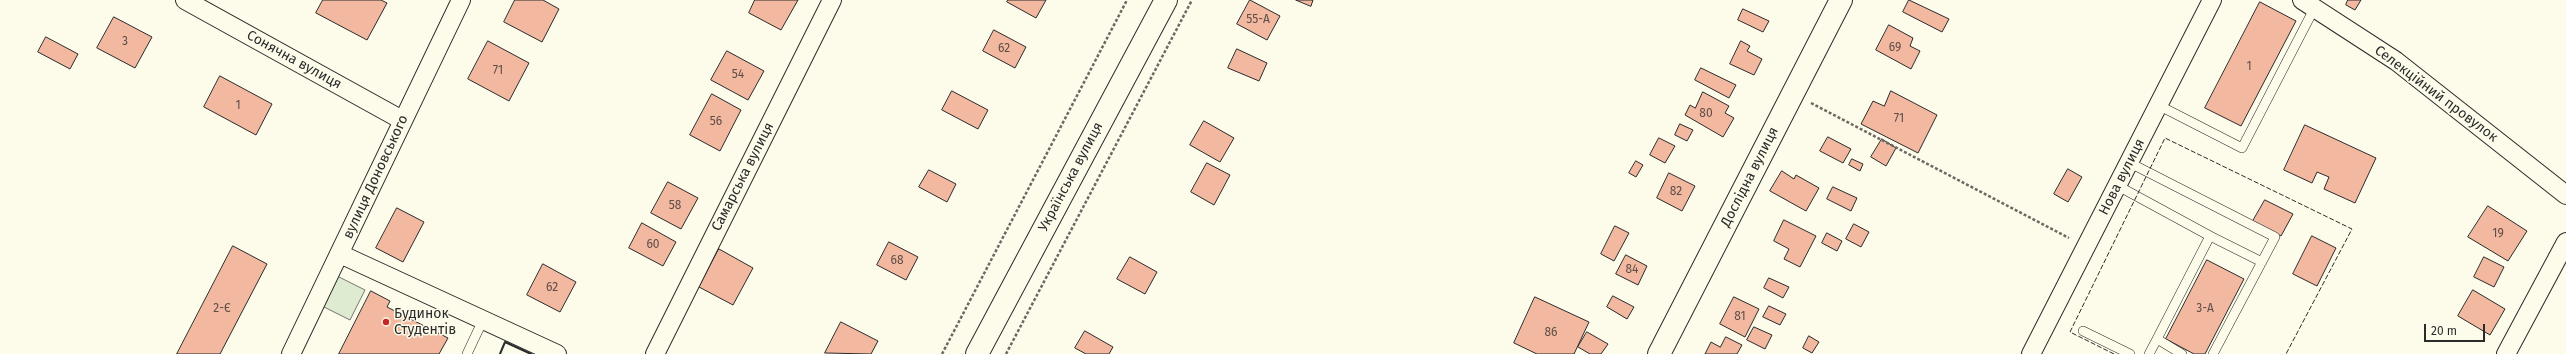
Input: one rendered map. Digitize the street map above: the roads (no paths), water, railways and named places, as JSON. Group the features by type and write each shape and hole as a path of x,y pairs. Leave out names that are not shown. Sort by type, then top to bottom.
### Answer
{"street":[{"name":"Сонячна вулиця","path":"185,0 402,120"},
{"name":"вулиця Доновського","path":"291,354 340,254 402,120 461,0"},
{"name":"Самарська вулиця","path":"655,354 832,0"},
{"name":"Українська вулиця","path":"977,354 1166,0"},
{"name":"Дослідна вулиця","path":"1659,354 1841,0"},
{"name":"Нова вулиця","path":"2031,354 2212,0"},
{"name":"Селекційний провулок","path":"2309,4 2396,61 2566,195"},
{"path":"2506,354 2566,242"},
{"path":"340,254 557,354"}],"lane":[{"path":"2158,105 2242,148 2309,4"},
{"path":"2130,163 2275,237 2213,354"},
{"path":"2118,186 2210,236 2262,262"},
{"path":"2149,354 2210,236"},
{"path":"467,354 483,320"},
{"path":"2084,331 2130,354"},
{"path":"2157,339 2182,354"}],"place":[{"name":"Будинок Студентів","path":"386,322"}]}
